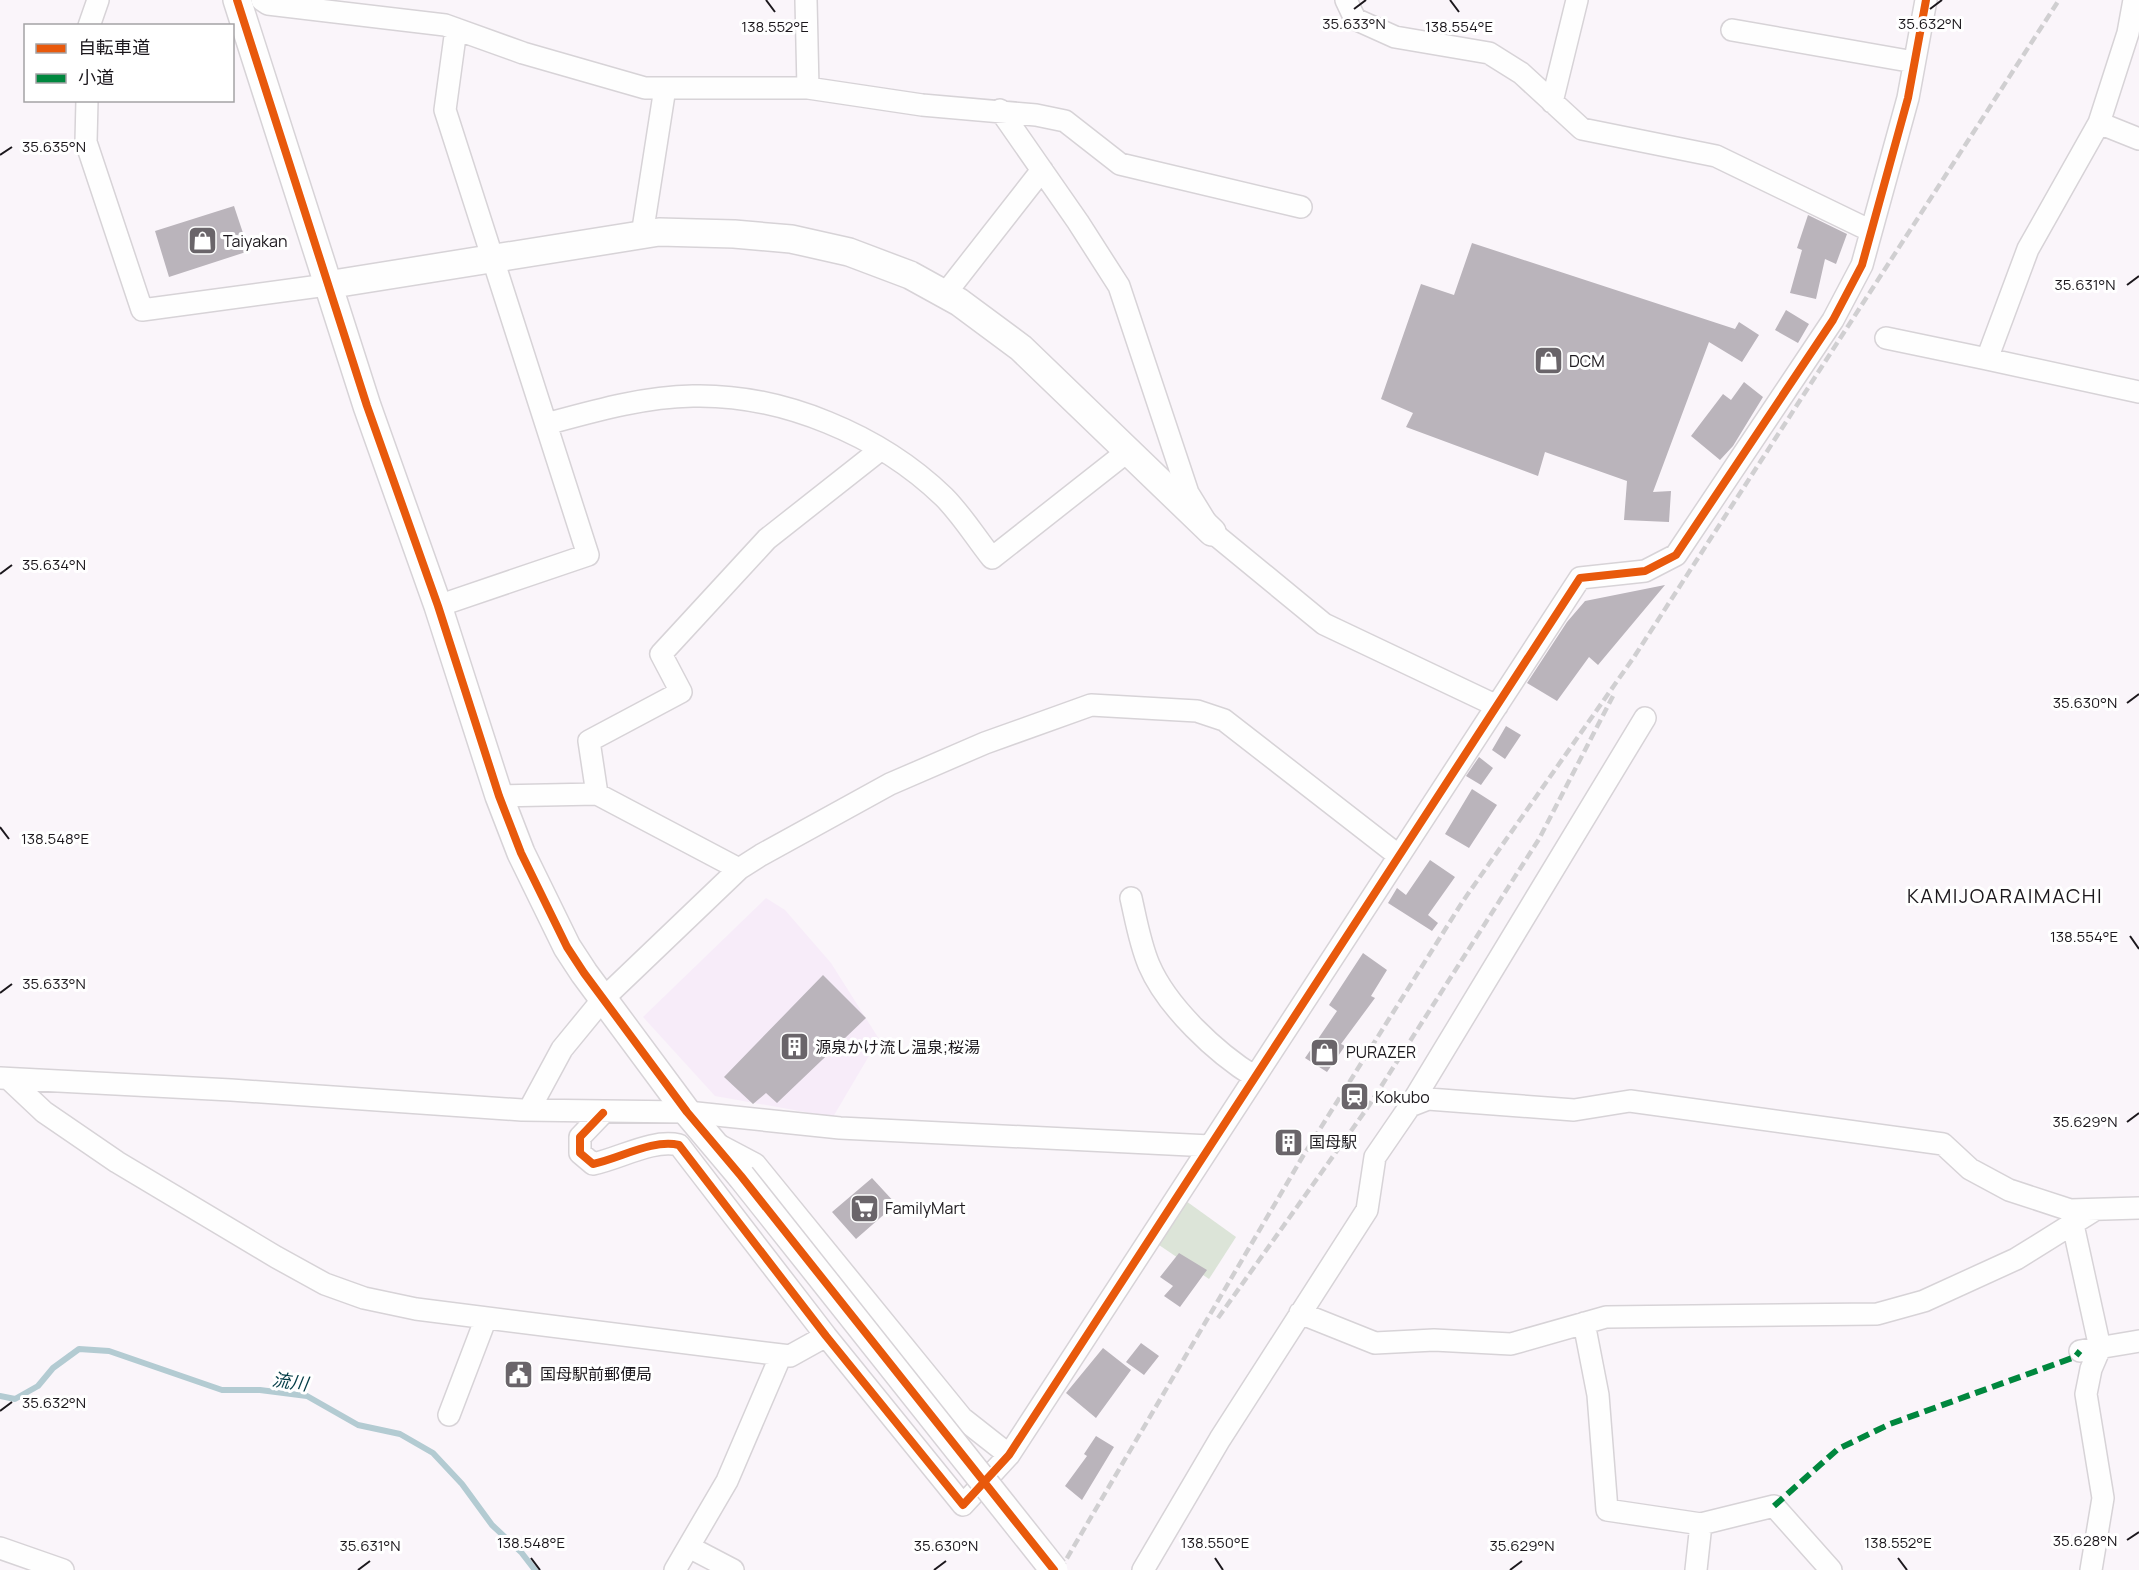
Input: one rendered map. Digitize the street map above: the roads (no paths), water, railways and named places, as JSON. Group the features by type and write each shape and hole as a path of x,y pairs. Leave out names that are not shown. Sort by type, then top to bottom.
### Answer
{"street":[{"path":"90,24 98,0"},
{"path":"237,0 327,285 438,606 499,796 521,854 567,947 687,1112 741,1176 1054,1570"},
{"path":"262,0 267,4 445,25 523,53 645,88 808,88 921,105 1000,110 1065,121 1120,164 1301,207"},
{"path":"806,0 808,88"},
{"path":"1346,0 1354,19 1395,37 1489,53 1521,73 1582,129 1716,156 1871,231"},
{"path":"1552,102 1577,0"},
{"path":"603,1113 580,1137 580,1153 593,1164 616,1159 664,1142 680,1145 826,1336 963,1506 1009,1455 1580,578 1645,571 1676,555 1833,320 1862,265 1908,98 1926,0"},
{"path":"1987,359 2028,249 2099,123 2128,33 2134,0"},
{"path":"438,606 588,555 445,110 456,29"},
{"path":"1732,30 1914,62"},
{"path":"642,235 665,88"},
{"path":"87,102 86,142 141,310 327,285 659,232 791,238 849,252 910,275 945,294 1021,348 1212,532 1324,624 1497,706"},
{"path":"1000,110 1119,286 1188,493 1212,532"},
{"path":"2099,123 2139,139"},
{"path":"945,294 1042,170"},
{"path":"1886,338 2139,392"},
{"path":"546,424 618,404 693,396 792,409 854,434 907,465 945,499 992,558 1128,451"},
{"path":"597,794 589,741 681,692 661,654 767,539 880,450"},
{"path":"529,1110 562,1049 603,999 739,869 890,784 985,743 1091,705 1197,711 1224,720 1398,856"},
{"path":"1143,1570 1220,1439 1367,1210 1375,1158 1410,1106 1645,718"},
{"path":"499,796 597,794 739,869"},
{"path":"1131,898 1149,964 1166,995 1234,1064 1254,1077"},
{"path":"5,1079 231,1090 529,1110 603,1113 687,1112 840,1128 1210,1146"},
{"path":"5,1079 44,1112 117,1161 325,1284 364,1298 406,1307 486,1318 790,1356 826,1336"},
{"path":"1410,1106 1428,1099 1574,1110 1630,1101 1943,1144 1970,1169 2009,1190 2070,1217"},
{"path":"711,1140 755,1164 962,1418 1009,1455"},
{"path":"1300,1313 1375,1343 1434,1340 1511,1344 1606,1317 1877,1314 1924,1301 1995,1268 2070,1217 2095,1209 2139,1208"},
{"path":"2070,1217 2090,1349 2091,1369 2086,1394 2103,1498 2091,1570"},
{"path":"450,1414 486,1318"},
{"path":"1584,1323 1598,1395 1607,1510 1701,1524 1774,1506 1831,1570"},
{"path":"2090,1349 2139,1341"},
{"path":"675,1570 727,1481 781,1355"},
{"path":"1696,1570 1701,1524"},
{"path":"688,1547 733,1570"},
{"path":"0,1548 63,1570"}],"waterway":[{"name":"流川","path":"0,1396 15,1399 38,1386 53,1368 79,1349 109,1351 222,1390 260,1390 307,1396 358,1425 400,1434 433,1453 462,1484 492,1525 521,1552 535,1570"}],"railway":[{"path":"1060,1570 1303,1156 1463,901 1634,657 2059,0"},
{"path":"1218,1318 1368,1107 1539,839 1613,696"}],"place":[{"name":"Taiyakan","path":"202,241"},
{"name":"DCM","path":"1548,361"},
{"name":"源泉かけ流し温泉;桜湯","path":"794,1047"},
{"name":"PURAZER","path":"1325,1052"},
{"name":"Kokubo","path":"1354,1097"},
{"name":"国母駅","path":"1288,1142"},
{"name":"FamilyMart","path":"864,1208"},
{"name":"国母駅前郵便局","path":"519,1374"}],"district":[{"name":"KAMIJOARAIMACHI","path":"2005,896"}]}
